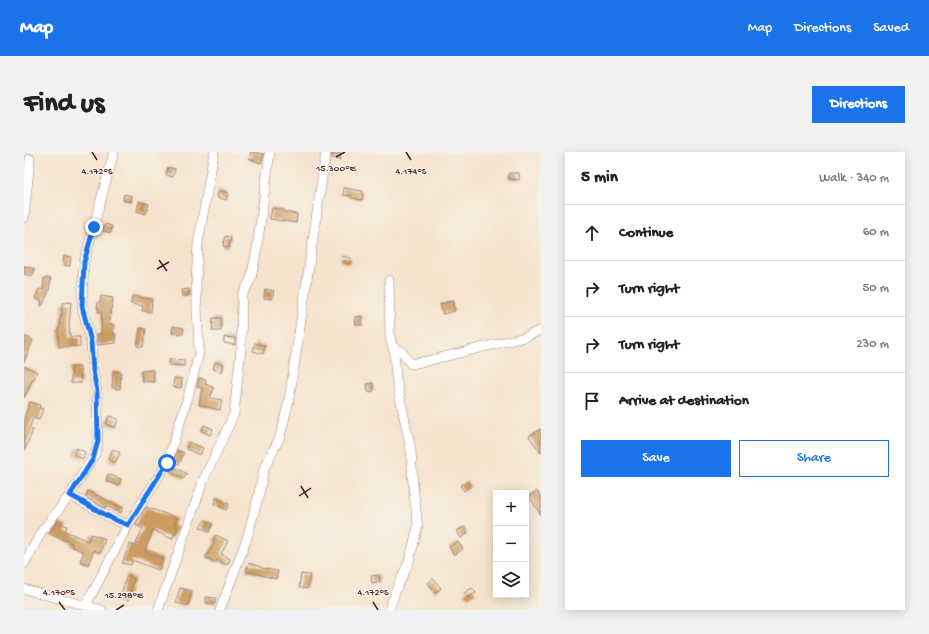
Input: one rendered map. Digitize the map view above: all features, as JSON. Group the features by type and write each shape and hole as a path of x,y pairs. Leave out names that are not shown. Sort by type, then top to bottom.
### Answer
{"street":[{"path":"24,564 42,531 70,495 93,459 98,441 97,391 93,371 91,342 82,306 84,262 114,152"},
{"path":"86,605 128,525 167,463 188,397 198,353 196,284 198,244 214,152"},
{"path":"158,610 204,479 234,414 241,348 242,295 251,279 257,248 270,152"},
{"path":"220,610 247,538 264,469 280,437 289,400 326,152"},
{"path":"24,218 30,159"},
{"path":"389,280 390,338 394,351 396,378 411,450 413,486 418,526 409,562 395,592 389,610"},
{"path":"393,347 401,351 411,364 518,339 541,330"},
{"path":"70,495 113,519 128,525"},
{"path":"24,589 102,610"}],"building":[{"path":"251,152 264,154 261,163 249,159"},
{"path":"333,152 341,152 340,160 332,158"},
{"path":"168,167 175,169 173,177 166,175"},
{"path":"509,173 519,173 519,180 509,179"},
{"path":"344,188 363,191 362,200 351,198 352,196 343,195"},
{"path":"219,190 228,193 226,200 217,197"},
{"path":"124,194 132,196 131,202 123,200"},
{"path":"139,201 149,204 146,214 137,211"},
{"path":"272,208 297,214 296,223 270,219"},
{"path":"105,224 112,226 111,233 103,231"},
{"path":"225,236 231,237 229,248 223,246"},
{"path":"64,256 71,257 70,266 63,265"},
{"path":"342,256 351,258 350,264 341,262"},
{"path":"24,266 35,269 32,276 24,274"},
{"path":"44,278 51,278 49,291 41,306 42,301 35,298 39,289 43,290"},
{"path":"189,289 189,296 182,296 181,290"},
{"path":"265,289 274,291 272,299 264,298"},
{"path":"101,296 113,298 109,324 114,325 113,334 115,334 116,343 97,345 97,334 101,334 102,312 98,312 99,308 97,308"},
{"path":"132,296 152,299 151,312 142,311 143,306 131,304"},
{"path":"452,301 455,311 443,314 440,304"},
{"path":"71,302 69,324 70,337 80,337 80,346 59,347 58,328 60,328 60,316 62,316 62,303"},
{"path":"362,316 362,325 356,325 355,317"},
{"path":"213,318 221,318 221,331 212,331"},
{"path":"173,326 184,328 183,334 172,333"},
{"path":"140,328 146,329 143,347 137,346"},
{"path":"24,336 33,340 24,362"},
{"path":"224,337 235,338 235,345 224,343"},
{"path":"255,343 265,346 263,354 253,351"},
{"path":"170,359 184,360 184,366 169,365"},
{"path":"215,362 224,364 222,372 213,369"},
{"path":"24,366 37,372 24,398"},
{"path":"71,367 80,367 81,383 71,383"},
{"path":"153,370 154,382 142,381 141,371"},
{"path":"113,371 121,372 120,389 112,388"},
{"path":"174,378 182,379 181,388 173,387"},
{"path":"199,378 206,380 205,384 214,388 210,398 222,400 220,410 199,405 202,388 197,387"},
{"path":"373,383 374,391 368,392 367,384"},
{"path":"30,402 40,405 39,408 43,409 39,420 33,418 29,429 33,430 24,452 24,419"},
{"path":"109,416 118,419 115,428 106,424"},
{"path":"204,425 213,429 210,435 201,431"},
{"path":"541,429 541,453 529,436"},
{"path":"189,442 203,448 200,455 186,449"},
{"path":"76,448 85,452 83,459 74,455"},
{"path":"113,449 120,453 115,463 108,459"},
{"path":"177,450 184,453 179,464 174,462"},
{"path":"173,466 187,474 183,479 170,471"},
{"path":"108,474 121,479 119,486 106,481"},
{"path":"467,481 471,486 464,491 460,486"},
{"path":"88,491 123,508 121,513 106,506 105,508 86,497"},
{"path":"537,491 541,497 541,515 529,496"},
{"path":"216,498 229,504 226,510 214,504"},
{"path":"146,507 177,518 174,525 178,527 172,539 153,530 145,550 145,552 163,559 159,570 132,560 131,565 122,563 130,544 135,546 143,528 135,525"},
{"path":"205,520 213,524 209,532 200,527"},
{"path":"57,522 67,526 65,531 88,541 91,534 105,539 100,553 94,550 88,565 80,561 84,552 71,546 72,543 49,534"},
{"path":"464,527 468,533 461,538 457,531"},
{"path":"216,535 228,541 221,554 230,559 227,565 217,560 216,563 206,557 215,542 213,541"},
{"path":"458,542 463,549 454,555 449,547"},
{"path":"249,563 266,569 278,571 276,579 246,571"},
{"path":"301,574 310,575 307,589 299,587"},
{"path":"127,575 135,579 130,589 128,600 120,598"},
{"path":"379,575 380,582 372,583 371,576"},
{"path":"433,579 441,588 435,593 428,583"},
{"path":"180,588 192,591 188,606 176,603"},
{"path":"472,588 476,593 468,598 464,593"},
{"path":"206,597 216,598 215,604 206,603"}],"route":[{"path":"94,227 89,240 84,262 82,306 91,342 93,371 97,391 98,441 93,459 70,495 113,519 128,525 167,463"}]}
